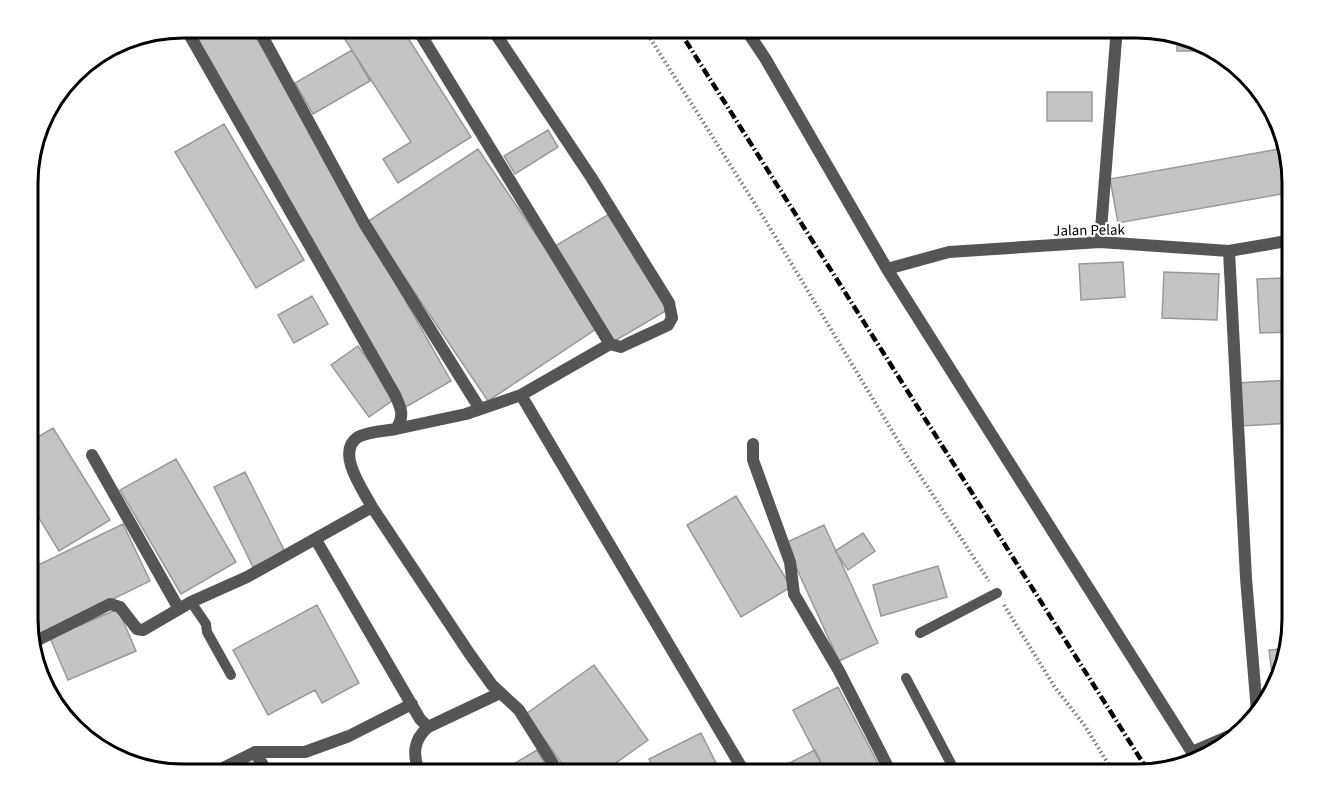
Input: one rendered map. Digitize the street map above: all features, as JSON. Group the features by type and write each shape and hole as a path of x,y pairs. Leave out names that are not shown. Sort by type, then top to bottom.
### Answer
{"street":[{"path":"191,38 395,395 403,413 396,429"},
{"path":"263,38 364,223 480,409"},
{"path":"423,38 610,344 621,347 668,325 672,318 669,303 591,177 498,38"},
{"path":"751,38 886,269 1193,753"},
{"path":"1100,242 1116,38"},
{"name":"Jalan Pelak","path":"886,269 949,252 1100,242 1229,251 1282,242"},
{"path":"1229,251 1245,578 1256,702"},
{"path":"553,764 519,710 500,693 470,653 372,507 349,462 350,446 358,437 435,422 521,395 610,344"},
{"path":"521,395 739,764"},
{"path":"753,444 753,460 790,562 794,594 838,671 886,764"},
{"path":"92,454 179,609"},
{"path":"39,639 107,604 120,607 131,624 143,630 191,602 247,577 316,540 372,507"},
{"path":"316,540 428,728"},
{"path":"418,764 414,746 418,736 428,728 500,693"},
{"path":"231,764 255,752 305,752 349,736 412,704"},
{"path":"255,752 262,764"}],"lane":[{"path":"920,633 994,594"},
{"path":"191,602 206,624 207,632 231,675"},
{"path":"906,678 951,764"}],"path":[{"path":"650,38 768,223 906,454 994,594 1054,686 1089,730 1109,764"}],"building":[{"path":"195,38 256,38 451,381 404,408"},
{"path":"344,38 408,38 471,137 398,183 383,159 411,142"},
{"path":"1177,43 1197,51 1177,51"},
{"path":"352,50 370,81 313,114 295,83"},
{"path":"1047,92 1092,92 1092,121 1047,121"},
{"path":"224,124 304,260 256,288 175,152"},
{"path":"548,130 558,147 515,174 504,156"},
{"path":"478,149 599,327 488,401 367,222"},
{"path":"1278,149 1282,194 1118,223 1110,179"},
{"path":"611,213 669,309 613,342 555,246"},
{"path":"1123,262 1125,297 1081,300 1079,264"},
{"path":"1164,272 1219,274 1217,320 1162,318"},
{"path":"1282,278 1282,332 1260,333 1257,279"},
{"path":"312,296 328,324 294,343 278,315"},
{"path":"358,346 396,398 369,417 331,365"},
{"path":"1282,381 1282,424 1240,426 1237,383"},
{"path":"53,428 110,520 59,551 38,516 38,437"},
{"path":"176,459 236,562 181,594 120,490"},
{"path":"245,472 285,552 253,567 214,487"},
{"path":"736,496 791,587 741,617 687,525"},
{"path":"123,524 150,581 39,635 38,565"},
{"path":"824,525 878,643 839,661 785,543"},
{"path":"863,533 875,551 848,570 835,551"},
{"path":"938,566 947,597 881,616 873,585"},
{"path":"317,605 359,683 322,703 315,690 268,715 233,650"},
{"path":"118,609 136,651 68,680 50,638"},
{"path":"1279,649 1272,673 1269,650"},
{"path":"594,665 648,740 614,764 562,764 526,714"},
{"path":"838,687 878,764 821,764 793,710"},
{"path":"701,733 716,764 652,764 649,759"},
{"path":"537,750 545,764 513,764"},
{"path":"815,750 822,764 788,764"},
{"path":"253,757 257,764 239,764"}],"railway":[{"path":"684,38 1144,764"}]}
